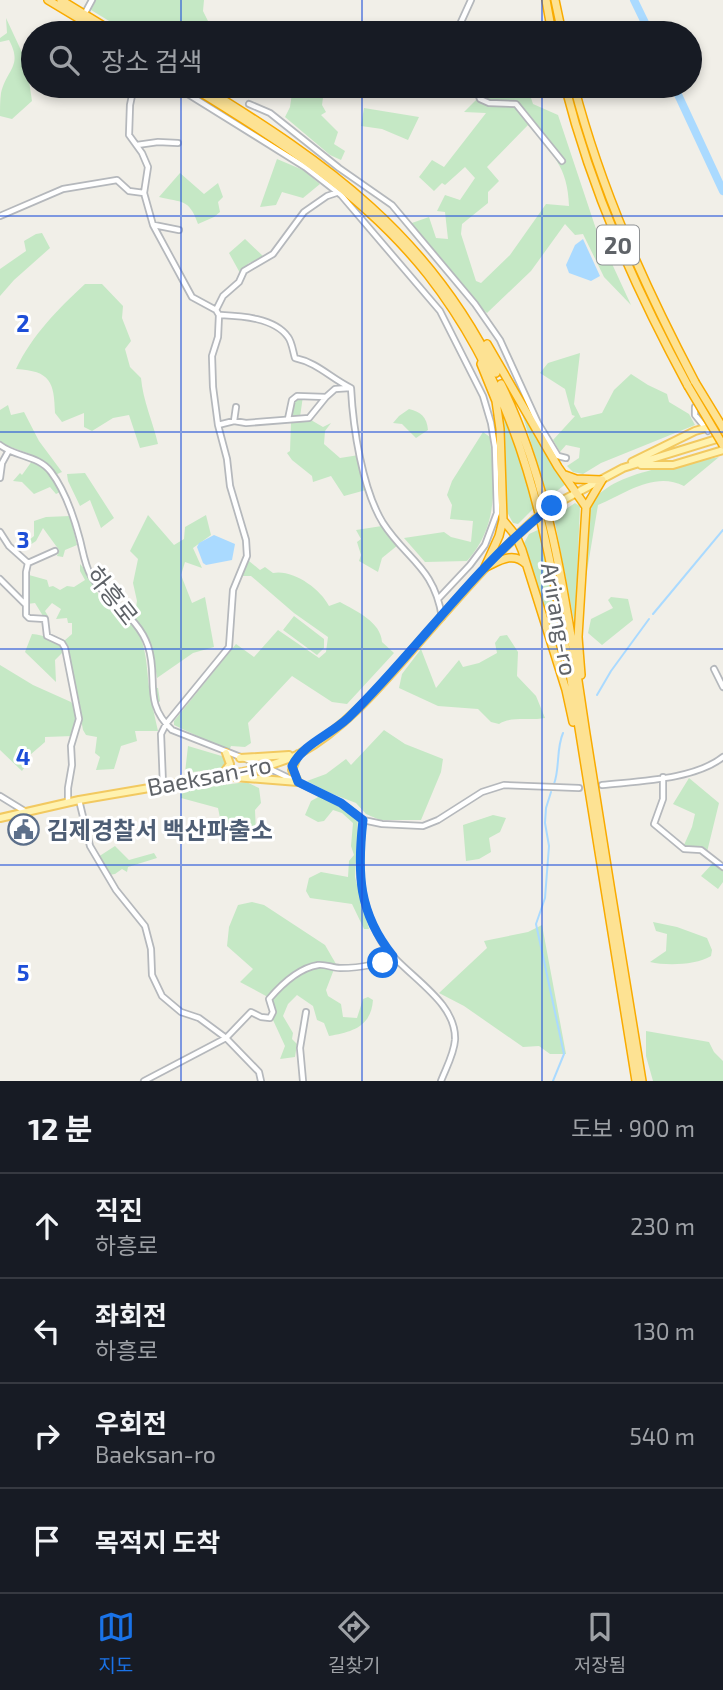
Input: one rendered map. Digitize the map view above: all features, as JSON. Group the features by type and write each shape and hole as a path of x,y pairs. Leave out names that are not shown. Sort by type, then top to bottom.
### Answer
{"highway":[{"path":"48,0 83,21"},
{"path":"61,0 95,21"},
{"path":"546,0 550,21"},
{"path":"555,0 559,21"},
{"name":"Arirang-ro","path":"209,98 286,146 348,192 391,233 426,273 456,314 483,359 508,412 539,505 551,560 636,1081"},
{"name":"Arirang-ro","path":"220,98 286,139 373,206 440,281 480,340 513,408 537,477 550,528 578,682 642,1081"},
{"name":"20","path":"568,98 603,209 656,328 691,384 723,425"},
{"name":"20","path":"577,98 613,209 691,384 723,445"},
{"path":"480,340 485,341 564,475 586,507"},
{"path":"483,359 481,363 496,401 500,429 503,520 485,567"},
{"path":"564,475 576,479 602,480 586,507 578,637 581,676 578,682"},
{"path":"503,520 516,536 527,565 566,690 576,734 580,738"},
{"path":"485,567 511,557 520,558 527,565"}],"main road":[{"path":"623,468 669,443 723,425"},
{"name":"Baeksan-ro","path":"0,818 68,802 266,767 298,754 344,722 380,687 485,567 552,506 623,468 723,437"},
{"path":"636,464 673,465 723,450"},
{"path":"221,776 230,764 226,753"},
{"path":"240,758 298,754 292,770 298,782"},
{"path":"221,776 298,782"}],"street":[{"path":"85,13 92,0"},
{"path":"461,21 471,0"},
{"path":"133,98 129,135 148,167 144,193 153,225 192,296 217,312 250,316 281,331 289,337 295,358 311,361 325,373 351,388"},
{"path":"194,98 305,167 341,195 440,311 483,396 495,447 497,513 485,545 439,597"},
{"path":"480,98 489,103 516,104 562,161"},
{"path":"249,104 270,113 339,168 392,205 475,304 500,340 538,423 558,456 566,458"},
{"path":"136,145 178,143"},
{"path":"0,216 64,189 117,180 129,191 144,193"},
{"path":"163,785 161,734 166,724 229,647 233,590 247,556 246,540 230,486 213,387 212,356 218,337 217,312 223,296 239,282 244,271 273,254 304,212 336,193"},
{"path":"153,225 179,230"},
{"path":"351,388 353,430 378,514 385,526 426,572 439,597 442,617"},
{"path":"218,425 234,421 246,423 309,418 335,390 351,388"},
{"path":"288,419 292,400 297,396 326,397"},
{"path":"234,421 236,407"},
{"path":"695,407 695,415 707,430"},
{"name":"하흥로","path":"0,445 8,452 30,457 50,470 68,502 90,575 115,605 137,625 149,647 156,711 166,724"},
{"path":"0,478 1,461 8,452"},
{"path":"0,532 9,546 28,563"},
{"path":"28,563 55,551"},
{"path":"28,563 26,615 29,618 44,619 47,636 62,643 79,719 71,746 68,802"},
{"path":"0,579 25,604"},
{"path":"715,669 723,687"},
{"path":"166,724 172,730 298,782 341,803 363,820 382,824 423,826 438,820 482,792 504,785 579,788"},
{"path":"602,785 683,775 713,764 723,757"},
{"path":"663,777 663,799 654,824 684,849 701,850 723,867"},
{"path":"0,796 26,812"},
{"path":"79,800 90,846 116,890 145,926 151,949 152,975 162,996 181,1012 199,1017 226,1038 259,1072 261,1081"},
{"path":"363,820 358,858 362,895 381,942 446,1009 453,1024 455,1039 441,1081"},
{"path":"144,1081 226,1038 251,1012 261,1017 270,1017 273,1012 269,999 283,983 300,973 318,965 340,968 383,963 393,956"},
{"path":"303,1081 299,1062 306,1012"}],"green space":[{"path":"96,0 204,0 203,11 208,21 109,21 91,10"},
{"path":"6,18 21,50 21,98 32,98 32,101 12,119 0,116 1,93 14,62 9,40 0,42 0,38 7,33"},
{"path":"291,98 323,98 322,105 326,112 321,115 338,132 334,144 345,151 341,160 330,155 285,117"},
{"path":"478,98 531,98 533,104 558,115 596,229 631,305 604,277 583,234 575,235 565,224 531,271 487,313 475,303 409,224 429,217 436,238 448,239 445,212 437,211 445,195 460,200 475,178 465,167 434,191 419,177 432,160 444,167 486,113 464,112","holes":["528,125 551,153 566,181 569,206 546,204 510,255 481,283 476,281 461,234 462,224 488,203 488,192 499,181 487,167"]},
{"path":"364,108 419,117 408,140 382,129 361,126"},
{"path":"277,159 303,170 320,184 303,198 282,192 276,205 260,207"},
{"path":"180,173 204,194 218,183 223,197 218,202 220,212 198,224 184,203 159,197"},
{"path":"42,233 50,248 0,296 0,269 26,251 24,241"},
{"path":"245,239 264,257 249,263 240,273 229,253"},
{"path":"85,284 102,284 123,306 122,318 131,341 125,349 130,367 141,378 158,444 140,448 129,415 113,418 92,431 84,427 84,413 62,422 55,413 53,393 48,380 37,372 16,369 38,334"},
{"path":"580,353 574,404 581,418 602,413 614,390 631,374 667,394 669,402 689,414 695,425 601,463 583,474 573,472 567,466 579,458 580,448 566,445 560,452 553,440 575,416 572,415 565,389 540,373 548,363"},
{"path":"294,395 303,396 300,417 305,421 311,420 323,427 331,423 325,431 324,444 340,458 359,455 366,490 344,496 331,476 313,482 312,476 292,460 287,453 290,451 291,423 284,417"},
{"path":"500,402 536,506 518,524 513,523 507,512"},
{"path":"8,405 11,415 24,412 39,441 62,472 55,475 30,454 0,441 0,410"},
{"path":"520,407 567,483 548,498"},
{"path":"409,409 423,416 427,425 428,430 416,438 402,424 393,423"},
{"path":"483,432 490,437 493,471 492,503 485,533 467,561 425,562 404,538 444,532 451,537 471,542 473,521 450,519 452,505 447,495 452,481"},
{"path":"719,457 684,486 673,482 651,482 598,505 584,589 587,515 597,496 610,486 646,471"},
{"path":"32,461 49,472 60,492 56,494 50,487 34,494 22,482 13,481 20,473 22,475"},
{"path":"85,473 114,518 101,528 90,500 80,506 68,481 67,474"},
{"path":"575,503 580,506 575,626 554,517"},
{"path":"148,515 174,545 184,539 185,527 206,515 211,535 193,548 202,568 185,562 181,575 192,603 205,597 214,647 193,653 157,678 150,647 144,632 134,619 137,601 133,583 138,559 130,551"},
{"path":"70,516 77,545 65,550 63,557 57,556 59,550 43,528 36,541 30,545 27,542 34,536 34,521 46,517"},
{"path":"382,526 398,545 382,558 378,572 359,561 361,555 357,542 361,539 356,530"},
{"path":"540,529 565,668 523,545 529,534"},
{"path":"249,561 260,570 265,567 273,573 288,574 305,581 329,606 340,602 360,613 372,623 381,635 382,642 394,653 347,704 332,702 292,676 248,723 251,743 245,747 231,746 229,751 174,725 174,721 236,644 254,657 278,630 319,658 326,652 328,637 294,613 251,576 242,576"},
{"path":"80,564 102,600 125,617 138,632 146,658 149,687 158,688 160,701 153,709 158,731 135,731 137,741 121,746 114,769 96,770 100,757 95,753 97,737 86,735 83,730 64,641 72,634 72,623 68,623 67,618 56,619 61,609 52,603 45,611 48,616 43,616 35,603 27,604 29,575 47,580 49,587 60,590 67,586 74,587 85,580"},
{"path":"611,597 628,599 633,620 602,645 588,633 591,619 613,608 608,600"},
{"path":"294,616 324,639 324,648 317,655 283,630"},
{"path":"32,634 50,639 64,651 55,660 56,682 25,652"},
{"path":"507,635 518,652 517,676 536,696 545,718 509,720 499,724 491,722 478,709 438,706 399,688 402,674 421,649 436,688 459,660 463,667 479,663 497,653 495,643 500,636"},
{"path":"0,665 33,685 71,702 75,708 77,720 73,736 45,737 45,742 30,755 22,771 0,750"},
{"path":"384,730 405,744 443,759 441,772 421,820 380,820 366,814 356,803 307,781 326,774 346,759 351,765"},
{"path":"188,746 225,757 227,761 224,768 185,773"},
{"path":"689,778 719,803 707,852 685,847 695,814 673,804"},
{"path":"246,782 259,788 261,803 255,810 256,832 236,835 227,832 221,823 218,808 181,798 180,791"},
{"path":"320,796 358,817 355,877 369,929 364,929 352,904 310,898 306,891 309,878 321,872 348,877 349,861 354,855 351,846 353,823 342,813 333,810 324,821 318,822 305,815 311,801"},
{"path":"493,815 506,818 500,832 489,838 491,852 479,859 466,861 463,825"},
{"path":"115,846 129,860 154,853 157,858 128,867 127,872 122,869 109,875 98,857"},
{"path":"714,862 723,871 723,882 718,889 701,876"},
{"path":"252,902 264,905 325,945 336,964 326,990 328,996 341,1004 343,1017 357,1018 363,999 368,997 373,1000 369,1016 359,1027 329,1036 324,1023 317,1020 313,1006 297,995 288,1004 283,1016 293,1033 292,1039 297,1044 295,1057 280,1059 285,1046 266,996 240,982 253,969 227,946 229,927 238,905"},
{"path":"653,922 707,938 712,950 711,956 681,964 650,962 666,951 667,934 656,931"},
{"path":"542,925 566,1054 550,1054 539,1046 523,1047 464,1006 439,993 487,948 484,941 528,932"},
{"path":"646,1031 709,1042 723,1061 723,1081 653,1081 646,1056"}],"water":[{"path":"583,239 600,276 591,281 569,273 566,265 575,245"},
{"path":"214,535 235,544 232,560 206,565 197,547 199,543"}],"waterway":[{"path":"634,0 644,21"},
{"path":"680,98 723,191"},
{"path":"653,614 723,530"},
{"path":"597,695 649,619"},
{"path":"554,784 563,733"},
{"path":"551,792 545,823 549,846 545,898 536,924 564,1054 553,1081"}],"place":[{"name":"김제경찰서 백산파출소","path":"24,829"}],"route":[{"path":"383,963 393,956 381,942 364,904 360,886 358,858 363,820 341,803 298,782 292,766 298,754 344,722 380,687 485,567 552,506"}]}
